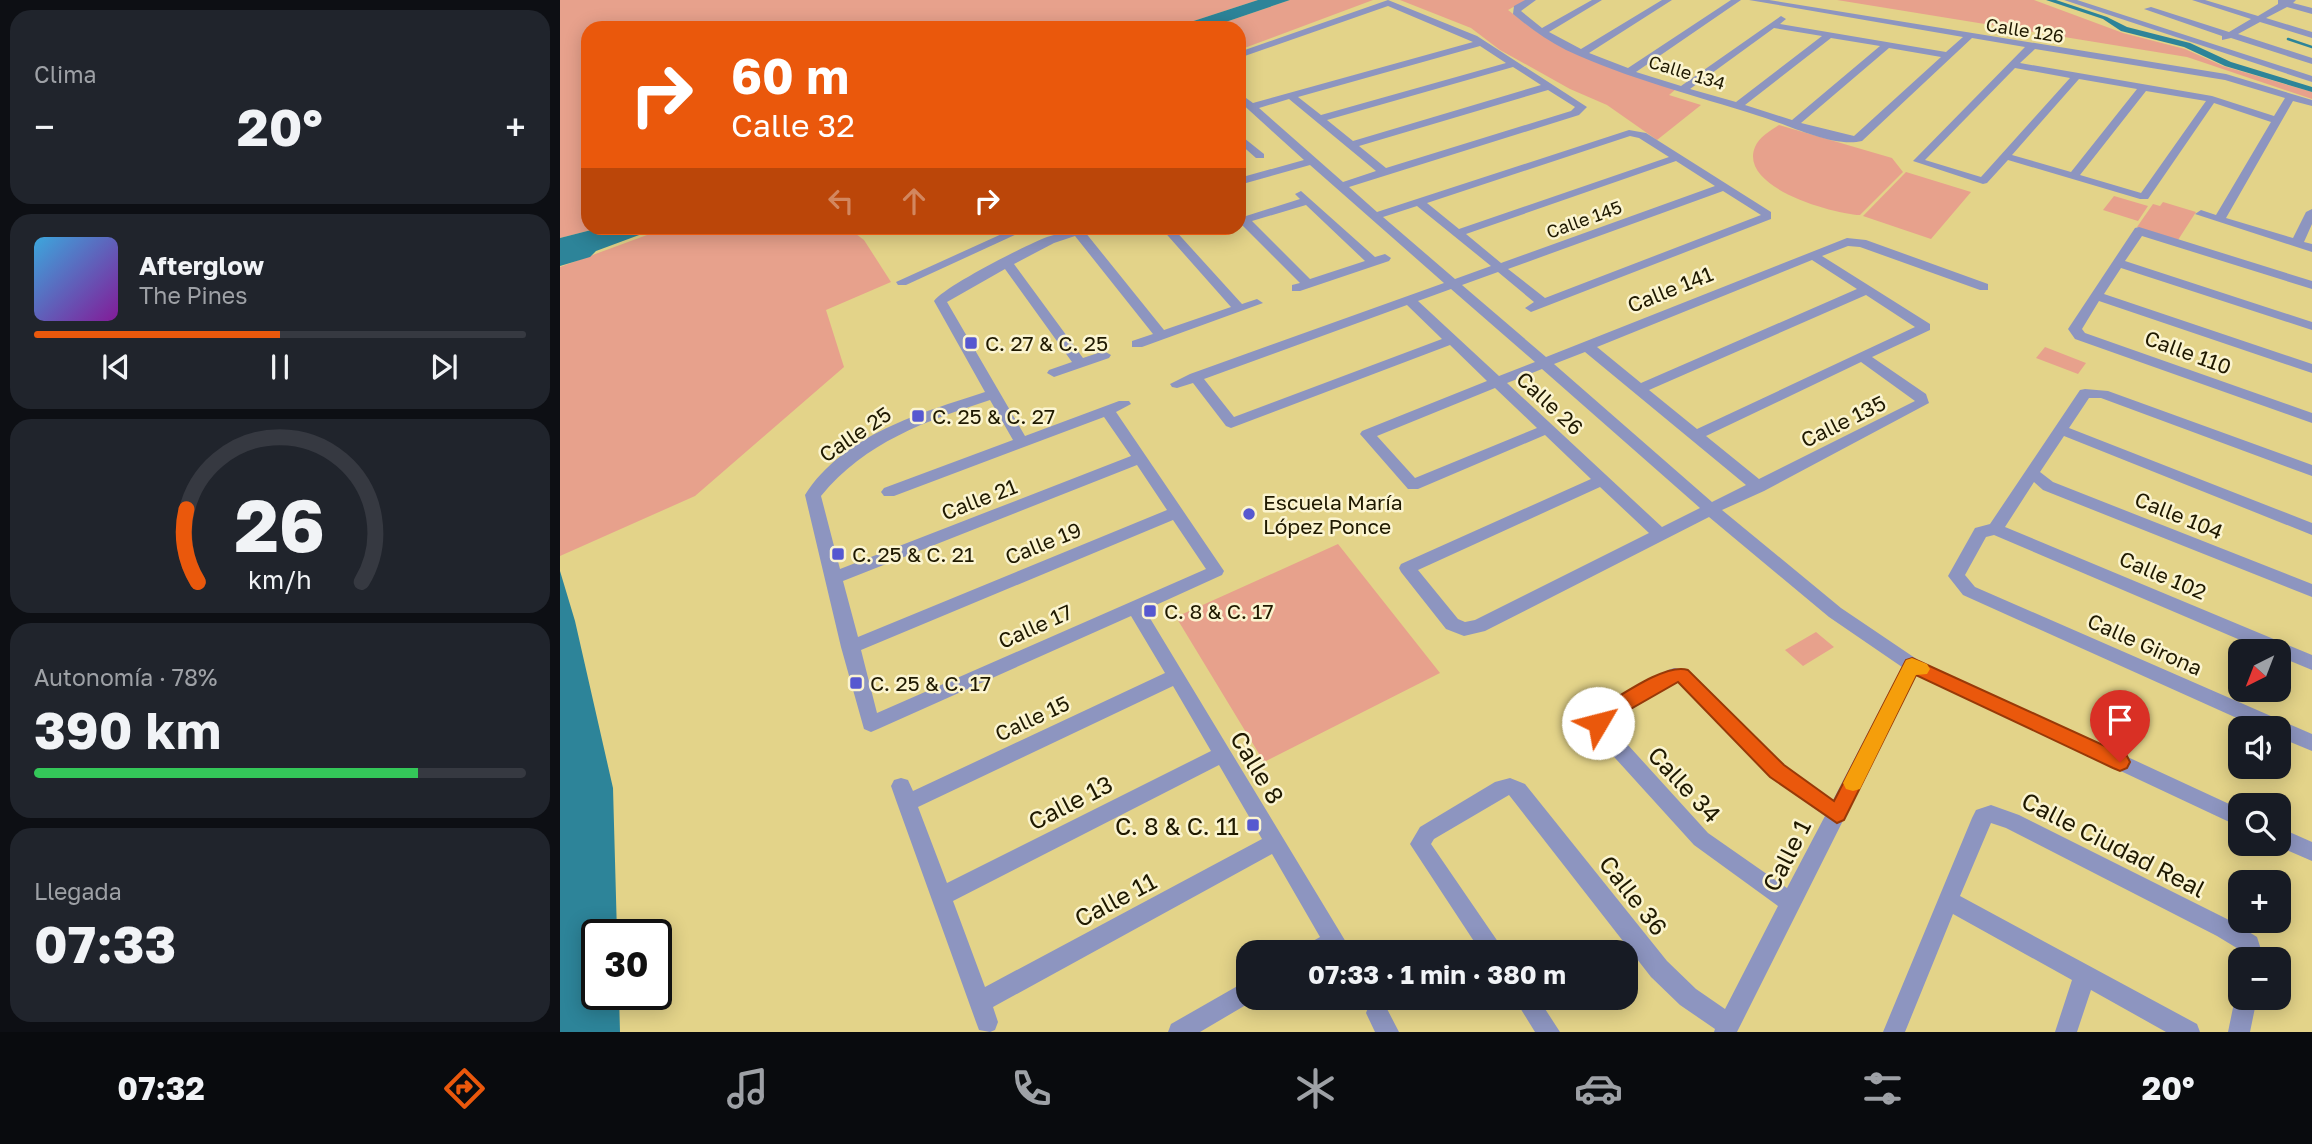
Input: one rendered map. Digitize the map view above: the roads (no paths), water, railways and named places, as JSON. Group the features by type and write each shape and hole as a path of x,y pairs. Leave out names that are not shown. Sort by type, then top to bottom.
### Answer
{"street":[{"name":"Calle 134","path":"1531,0 1517,8 1516,12 1543,32 1582,53 1629,72 1853,140 1947,55"},
{"path":"1543,32 1598,0"},
{"path":"1582,53 1668,0"},
{"path":"1629,72 1737,0"},
{"name":"Calle 126","path":"1754,0 2226,77 2312,103"},
{"path":"1683,89 1807,0"},
{"path":"2068,0 2312,77"},
{"path":"2077,0 2213,46"},
{"path":"2196,0 2312,35"},
{"path":"2274,0 2289,2 2312,11"},
{"path":"2213,46 2289,2"},
{"path":"1246,53 1388,3 1463,33 1582,107 1575,113 1341,186"},
{"path":"2148,9 2312,61"},
{"path":"1772,25 1947,55 1969,36"},
{"path":"1737,106 1829,35"},
{"path":"1795,123 1887,45"},
{"path":"1251,107 1484,46"},
{"path":"2031,47 1918,161 1983,181 2076,77"},
{"path":"1319,119 1513,64"},
{"path":"2012,65 2212,99 2276,120"},
{"path":"1350,145 1549,86"},
{"path":"2073,176 2143,88"},
{"path":"1290,95 1384,172"},
{"path":"2219,219 2291,96"},
{"path":"2005,156 2144,197 2212,99"},
{"path":"1246,102 1713,510 1864,636 1912,665 2228,812"},
{"path":"1376,216 1629,133 1637,133 1725,186 1767,216 1537,305 1500,268 1419,202"},
{"path":"1246,143 1260,156"},
{"path":"1458,233 1678,157"},
{"path":"1246,180 1312,161"},
{"name":"Calle 145","path":"1177,384 1725,186"},
{"path":"1246,215 1304,198 1379,260 1302,286 1246,223"},
{"path":"2297,243 2312,212"},
{"path":"2201,214 2312,248"},
{"path":"2312,285 2140,231 2096,296 2312,369"},
{"path":"901,282 1008,235"},
{"path":"1021,442 940,301 946,295 1007,262 1065,235"},
{"path":"1086,235 1161,335"},
{"path":"1173,235 1239,308"},
{"name":"Calle 141","path":"1547,429 1413,485 1367,434 1812,255 1854,241 1984,287"},
{"path":"1696,435 1925,327 1812,255"},
{"path":"1007,262 1080,364"},
{"path":"2118,263 2312,326"},
{"path":"1639,389 1866,290"},
{"name":"Calle 110","path":"2096,296 2075,329 2080,336 2312,418"},
{"name":"Calle 26","path":"1409,300 1662,536"},
{"path":"1136,344 1257,303"},
{"path":"1195,377 1231,423 1451,340"},
{"path":"1587,346 1759,487"},
{"path":"1054,373 1104,355"},
{"name":"Calle 135","path":"1602,480 1407,568 1452,624 1464,629 1479,626 1922,403 1921,397 1863,357"},
{"path":"1995,530 2085,393 2092,391 2312,471"},
{"name":"Calle 25","path":"872,724 813,495 823,481 857,453 898,427 992,394"},
{"path":"889,492 1124,404"},
{"path":"1107,410 1175,513"},
{"path":"2061,430 2312,529"},
{"name":"Calle 21","path":"833,578 1140,458"},
{"name":"Calle 104","path":"2032,474 2049,485 2312,591"},
{"name":"Calle 17","path":"872,724 1215,570 1175,513"},
{"name":"Calle 19","path":"850,647 1175,513"},
{"name":"Calle Girona","path":"1995,530 1981,532 1956,576 1969,591 2312,743"},
{"name":"Calle 102","path":"1995,530 2312,663"},
{"name":"Calle 8","path":"1135,607 1334,940"},
{"name":"Calle 1","path":"1727,1028 1912,665"},
{"name":"Calle 34","path":"1791,903 1718,854 1701,839 1598,723 1600,718 1674,675 1682,675 1777,771 1837,814"},
{"name":"Calle 15","path":"942,896 904,794 1176,676"},
{"name":"Calle 13","path":"942,896 1222,755"},
{"name":"Calle 36","path":"1486,940 1420,844 1427,833 1502,788 1510,786 1518,790 1636,940"},
{"name":"Calle Ciudad Real","path":"1949,901 1983,816 1991,814 2012,821 2166,899 2243,947"},
{"name":"Calle 11","path":"980,1002 1275,842"},
{"path":"2291,842 2312,852"},
{"path":"942,896 987,1022"},
{"path":"1895,1032 1949,901 2189,1032"},
{"name":"Calle 36","path":"1638,942 1659,969 1688,997 1727,1028"},
{"path":"2066,1032 2085,975"},
{"path":"1179,1032 1236,999"},
{"path":"1533,1010 1549,1032"},
{"path":"2239,1032 2244,1010"}],"water":[{"path":"1258,0 1290,0 1228,21 1194,21"},
{"path":"581,233 581,235 639,235 596,251 590,257 560,266 560,238"},
{"path":"560,571 575,621 613,788 617,919 581,919 581,1010 619,1010 620,1032 560,1032"}],"waterway":[{"path":"2049,0 2105,18 2124,29 2187,45 2228,64 2312,90"},
{"path":"2288,39 2312,47"}],"place":[{"name":"C. 27 & C. 25","path":"971,343"},
{"name":"C. 25 & C. 27","path":"918,416"},
{"name":"Escuela María López Ponce","path":"1249,514"},
{"name":"C. 25 & C. 21","path":"838,554"},
{"name":"C. 8 & C. 17","path":"1150,611"},
{"name":"C. 25 & C. 17","path":"856,683"},
{"name":"C. 8 & C. 11","path":"1253,825"}]}
